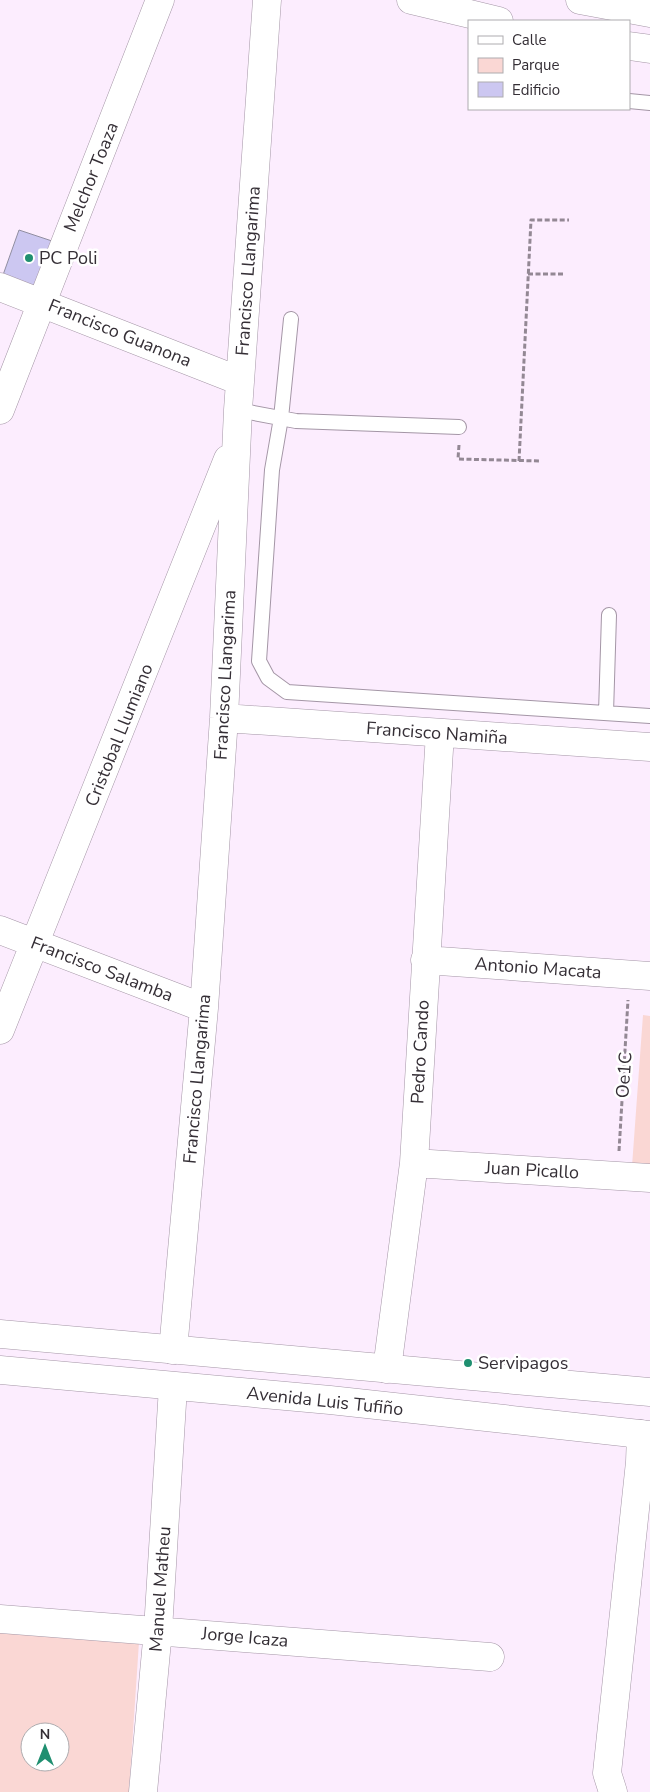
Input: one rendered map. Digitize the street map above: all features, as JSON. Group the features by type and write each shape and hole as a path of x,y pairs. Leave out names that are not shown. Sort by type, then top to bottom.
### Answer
{"street":[{"name":"Melchor Toaza","path":"0,410 160,0"},
{"name":"Francisco Llangarima","path":"173,1350 204,1008 224,718 236,440 267,0"},
{"path":"411,0 495,20"},
{"path":"580,0 614,3 650,13"},
{"path":"630,46 650,50"},
{"name":"Francisco Guanona","path":"0,287 240,381"},
{"name":"Cristobal Llumiano","path":"0,1030 236,440"},
{"name":"Francisco Namiña","path":"224,718 650,747"},
{"name":"Pedro Cando","path":"387,1369 414,1162 440,733"},
{"name":"Francisco Salamba","path":"0,930 204,1008"},
{"name":"Antonio Macata","path":"425,960 640,975"},
{"name":"Juan Picallo","path":"414,1162 650,1178"},
{"name":"Avenida Luis Tufiño","path":"0,1334 650,1392"},
{"path":"13,1371 29,1336"},
{"path":"330,1400 334,1364"},
{"name":"Avenida Luis Tufiño","path":"13,1371 330,1400 646,1435"},
{"name":"Manuel Matheu","path":"143,1792 158,1630 173,1387"},
{"path":"613,1792 607,1772 640,1462 646,1435"},
{"name":"Jorge Icaza","path":"0,1619 490,1657"}],"lane":[{"path":"630,101 650,103"},
{"path":"291,319 281,418 272,470 259,660 268,678 287,692 650,716"},
{"path":"238,410 296,421 460,427"},
{"path":"606,714 609,614"}],"path":[{"path":"519,461 531,220 569,220"},
{"path":"528,274 564,274"},
{"path":"458,459 541,461"},
{"name":"Oe1C","path":"618,1175 640,975"}],"green space":[{"path":"643,1015 650,1016 650,1181 631,1180"},
{"path":"0,1630 139,1642 129,1792 0,1792"}],"building":[{"name":"PC Poli","path":"19,230 55,242 37,291 3,275"}],"place":[{"name":"PC Poli","path":"29,258"},
{"name":"Servipagos","path":"468,1363"}]}
